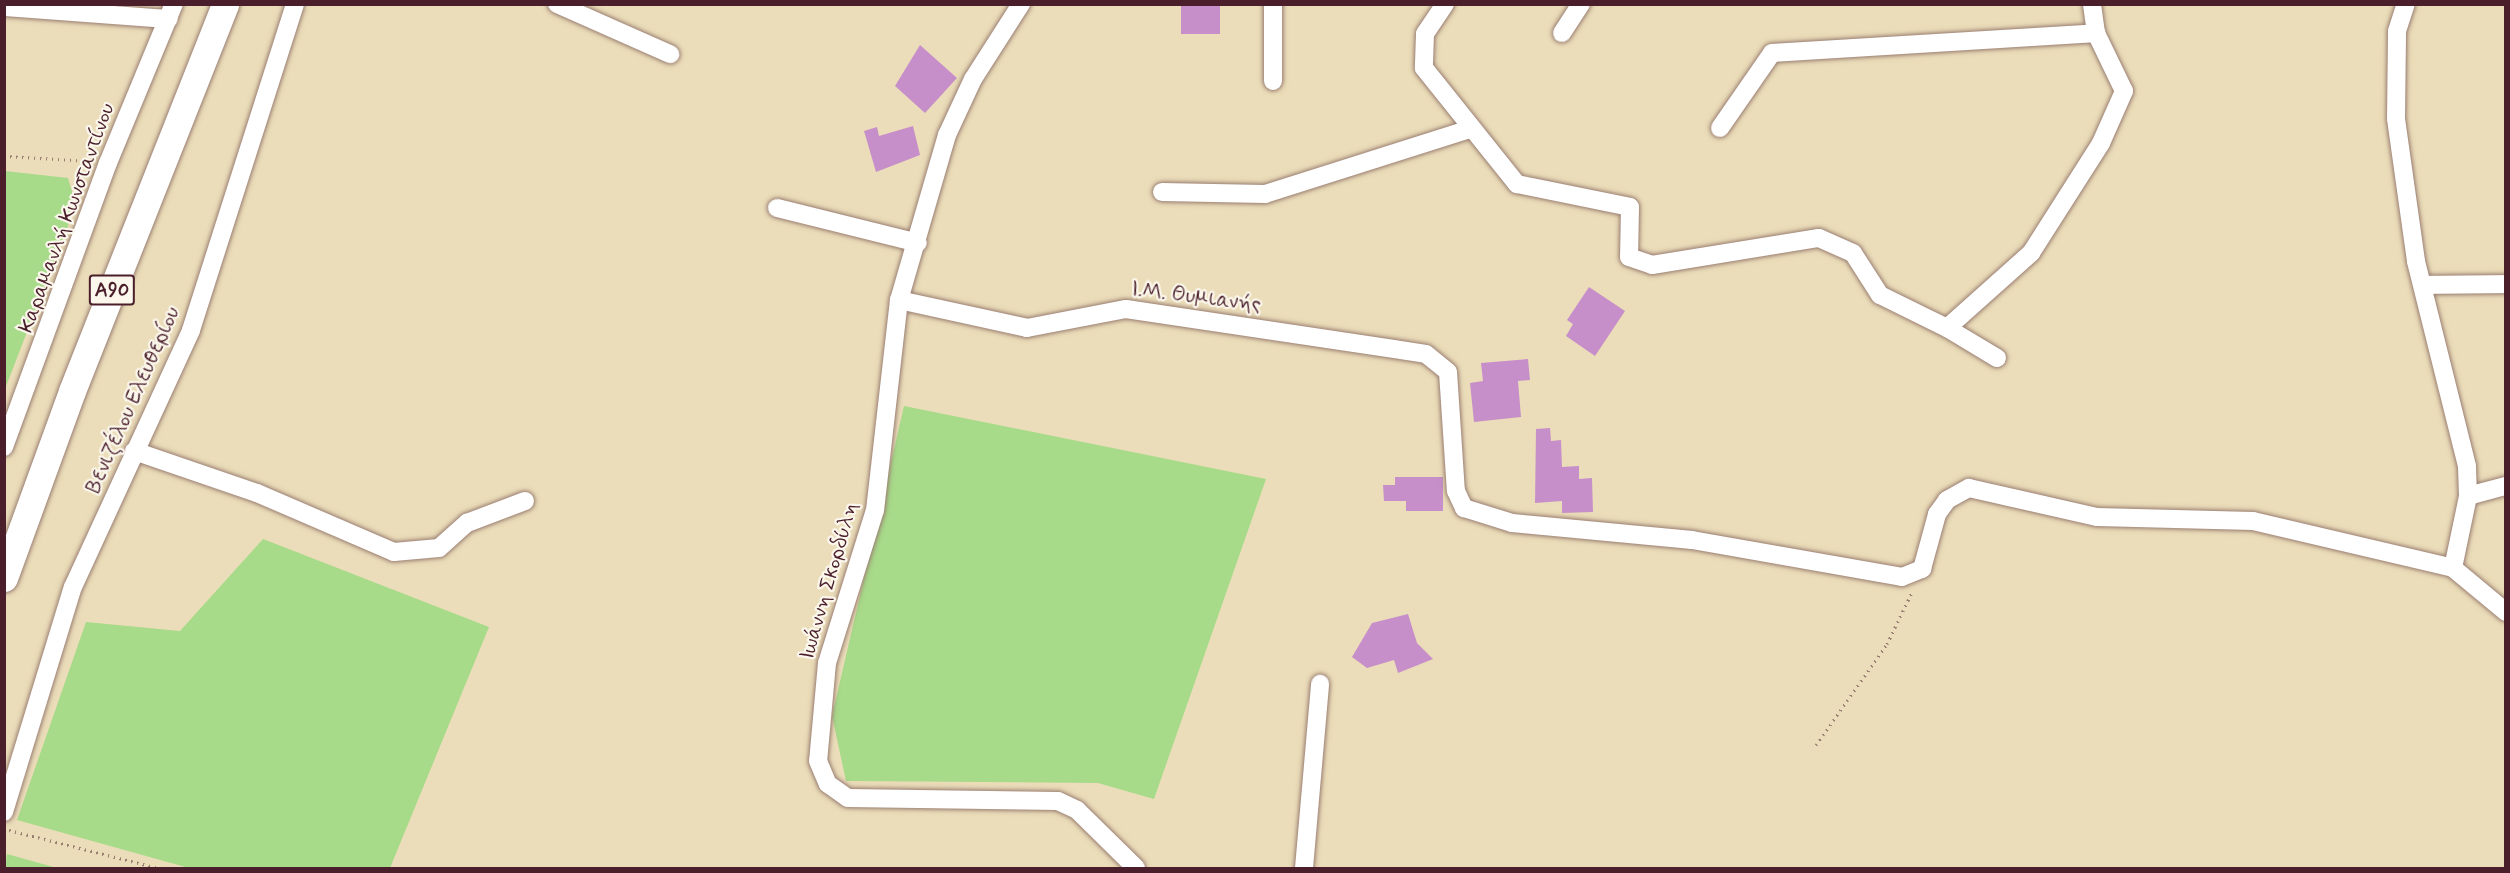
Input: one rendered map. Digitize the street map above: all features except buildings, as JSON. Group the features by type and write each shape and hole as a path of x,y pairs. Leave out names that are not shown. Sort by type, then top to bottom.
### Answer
{"highway":[{"name":"Α90","path":"4,578 72,392 225,4"}],"street":[{"name":"Βενιζέλου Ελευθερίου","path":"4,812 73,587 191,330 295,4"},
{"path":"556,4 670,54"},
{"name":"Ιωάννη Σκορδύλη","path":"1021,4 972,79 947,135 918,243 898,300 875,510 827,663 818,761 828,783 848,798 1058,801 1077,810 1117,861 1136,868"},
{"path":"1273,4 1273,81"},
{"path":"1445,4 1425,34 1424,68 1470,129 1526,189 1630,207 1627,248 1639,263 1734,255 1819,238 1853,253 1880,295 1947,328 1997,358"},
{"path":"1562,33 1581,4"},
{"path":"1947,328 2031,253 2101,143 2124,91 2096,33 2092,4"},
{"path":"2406,4 2397,30 2396,118 2424,285 2467,466 2468,496 2453,568"},
{"path":"4,7 172,12"},
{"name":"Καραμανλή Κωνσταντίνου","path":"4,447 108,162 172,12"},
{"path":"1720,128 1772,53 2096,33"},
{"path":"1162,192 1265,194 1470,129"},
{"path":"777,208 918,243"},
{"path":"2424,285 2505,284"},
{"name":"Ι.Μ. Θυμιανής","path":"898,300 1027,328 1126,309 1207,317 1426,354 1448,372 1456,491 1464,508 1478,516 1692,540 1902,578 1922,569"},
{"path":"134,451 257,493 394,552 439,548 467,523 525,501"},
{"path":"2468,496 2505,486"},
{"path":"1922,569 1937,514 1947,500 1969,488 2097,516 2253,520 2453,568 2505,612"},
{"path":"1304,868 1320,684"}],"path":[{"path":"4,156 108,162"},
{"path":"1816,745 1887,644 1922,569"},
{"path":"4,828 158,868"}],"green space":[{"path":"5,171 68,178 76,205 5,389"},
{"path":"904,406 1266,479 1154,799 1098,783 846,781 832,716"},
{"path":"263,539 489,627 390,868 189,868 17,820 86,622 180,631"},
{"path":"7,854 57,868 5,868"}]}
